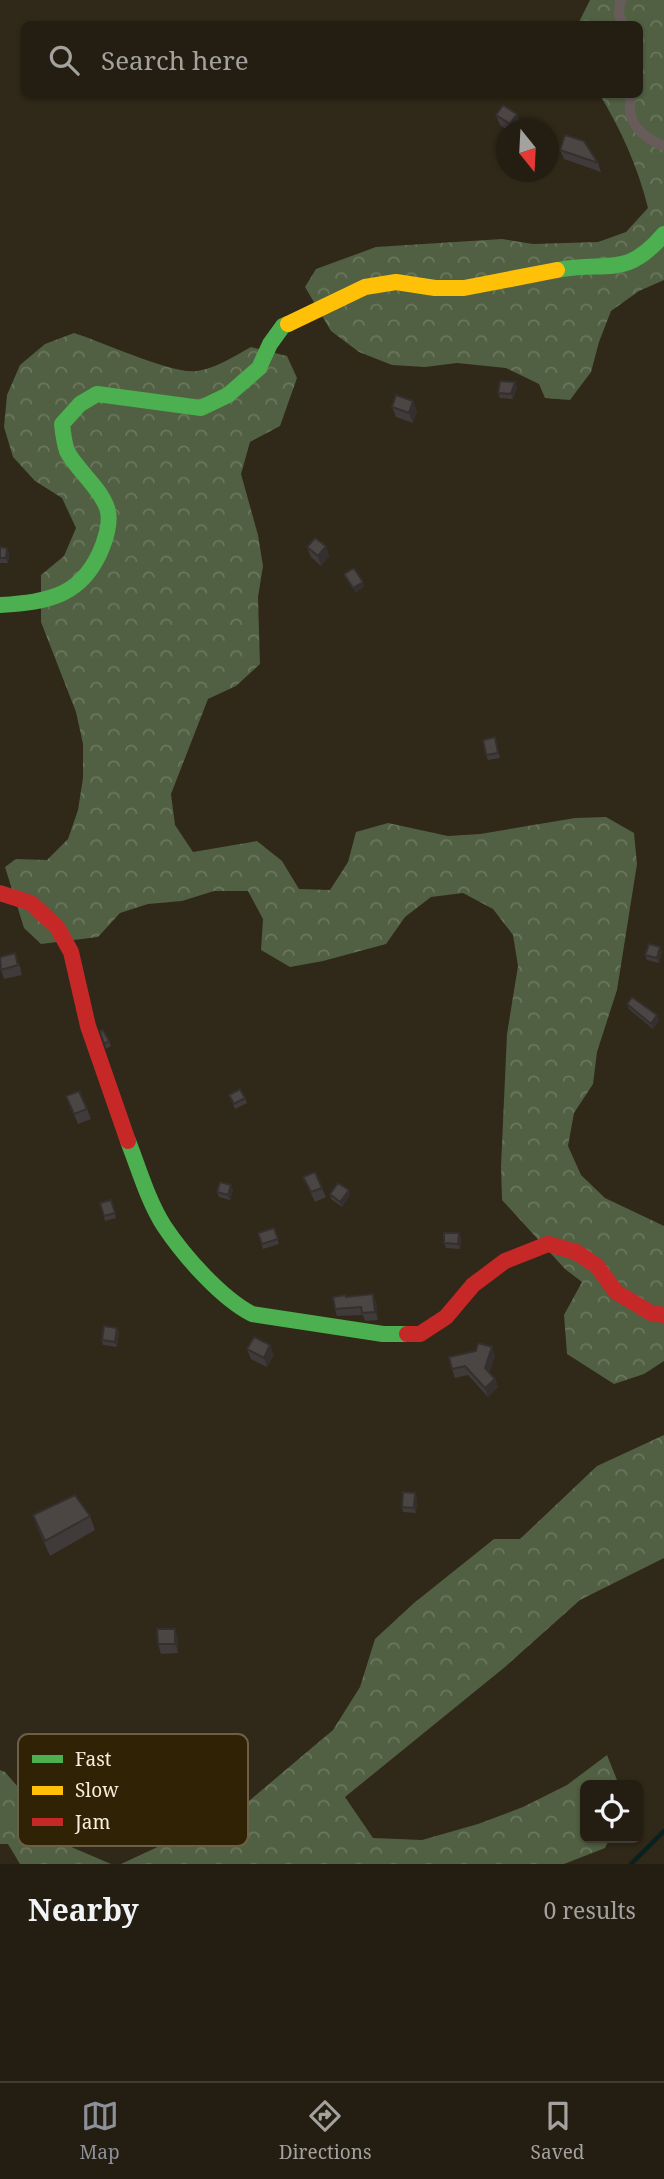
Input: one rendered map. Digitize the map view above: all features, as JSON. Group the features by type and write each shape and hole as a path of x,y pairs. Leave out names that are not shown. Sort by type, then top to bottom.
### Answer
{"street":[{"path":"622,0 622,21"},
{"path":"631,98 628,105 634,125 649,141 664,146"},
{"path":"0,605 36,603 72,590 97,562 108,533 108,509 90,479 67,451 62,424 80,404 97,394 201,408 228,396 259,368 270,344 283,326 365,287 396,282 435,288 464,288 580,265 600,268 630,263 649,252 664,234"},
{"path":"0,893 31,903 57,928 71,952 88,1026 107,1086 147,1191 164,1226 213,1285 237,1306 252,1314 383,1334 420,1335 446,1317 473,1285 505,1261 548,1244 576,1251 597,1266 616,1292 651,1313 664,1314"}],"green space":[{"path":"590,0 664,0 664,280 639,291 611,311 591,372 570,400 545,398 539,384 506,368 457,363 425,367 392,365 359,352 331,331 305,287 316,269 376,247 502,239 533,244 598,242 626,232 648,208 628,149 602,98 643,98 643,21 580,21"},
{"path":"74,333 155,363 186,371 211,367 251,347 287,356 297,378 280,426 250,442 241,474 258,535 263,566 258,597 260,664 236,686 208,699 171,794 175,825 193,852 257,841 282,861 299,889 330,890 348,862 356,832 388,823 448,836 480,834 575,818 606,817 634,833 637,864 617,990 597,1052 593,1084 574,1113 568,1146 581,1175 605,1198 664,1226 664,1361 644,1374 614,1384 567,1354 564,1315 582,1282 565,1269 502,1200 507,1034 518,966 513,935 493,909 463,893 431,897 405,917 386,944 290,967 261,950 263,919 248,891 214,891 182,901 148,904 120,913 98,937 41,944 24,928 5,867 16,859 47,860 68,839 78,810 83,778 83,744 76,712 41,622 41,575 64,556 76,528 62,498 35,481 13,457 4,427 7,395 20,365 45,344"},
{"path":"664,1435 664,1558 580,1600 505,1667 345,1797 373,1838 422,1840 478,1824 523,1807 567,1785 607,1755 617,1780 580,1780 580,1843 608,1843 605,1848 564,1864 121,1864 160,1846 248,1846 248,1801 333,1730 360,1687 375,1639 414,1603 494,1539 520,1539 597,1466"},
{"path":"0,1770 18,1787 18,1846 69,1846 111,1864 20,1864 8,1844 0,1844"}],"building":[{"path":"503,105 517,114 514,119 502,119 496,115"},
{"path":"565,135 584,141 598,163 560,150"},
{"path":"500,381 515,382 511,394 498,393"},
{"path":"396,395 413,401 409,413 392,407"},
{"path":"315,538 326,546 318,556 307,547"},
{"path":"0,547 7,548 6,558 0,558"},
{"path":"354,568 363,582 353,588 344,574"},
{"path":"495,737 498,753 486,755 483,740"},
{"path":"649,944 660,947 657,958 645,955"},
{"path":"15,953 18,965 1,970 0,957"},
{"path":"632,997 657,1015 651,1024 627,1004"},
{"path":"103,1030 109,1041 104,1044 100,1031"},
{"path":"240,1089 245,1098 234,1104 229,1095"},
{"path":"79,1091 87,1109 74,1114 66,1096"},
{"path":"315,1172 322,1188 311,1192 303,1177"},
{"path":"220,1182 231,1185 228,1195 217,1192"},
{"path":"338,1183 349,1190 340,1202 330,1194"},
{"path":"111,1200 115,1213 104,1216 100,1203"},
{"path":"274,1228 278,1239 262,1244 258,1233"},
{"path":"444,1233 459,1233 458,1244 444,1243"},
{"path":"373,1294 375,1312 362,1313 361,1307 335,1309 333,1297"},
{"path":"104,1326 117,1328 115,1342 102,1340"},
{"path":"254,1337 270,1345 264,1358 247,1349"},
{"path":"478,1343 492,1347 485,1368 495,1379 485,1388 465,1366 452,1369 449,1357 476,1351"},
{"path":"403,1492 415,1493 414,1508 402,1507"},
{"path":"75,1495 90,1516 45,1541 33,1515"},
{"path":"157,1629 175,1629 175,1644 158,1644"}],"waterway":[{"path":"631,1864 664,1831"}],"traffic: fast":[{"path":"557,270 626,263 638,258 664,234"},
{"path":"0,605 34,602 63,593 86,575 103,545 109,522 107,508 104,500 67,451 64,438 62,424 80,404 97,394 201,408 228,395 259,368 270,344 283,326 288,324"},
{"path":"128,1141 148,1196 164,1226 204,1275 240,1307 252,1314 383,1334 407,1334"}],"traffic: slow":[{"path":"288,324 365,287 396,282 435,288 464,288 557,270"}],"traffic: jam":[{"path":"0,893 31,903 57,927 71,952 88,1026 128,1141"},
{"path":"407,1334 420,1334 446,1317 473,1285 505,1261 548,1244 576,1252 597,1266 616,1292 651,1313 664,1315"}]}
